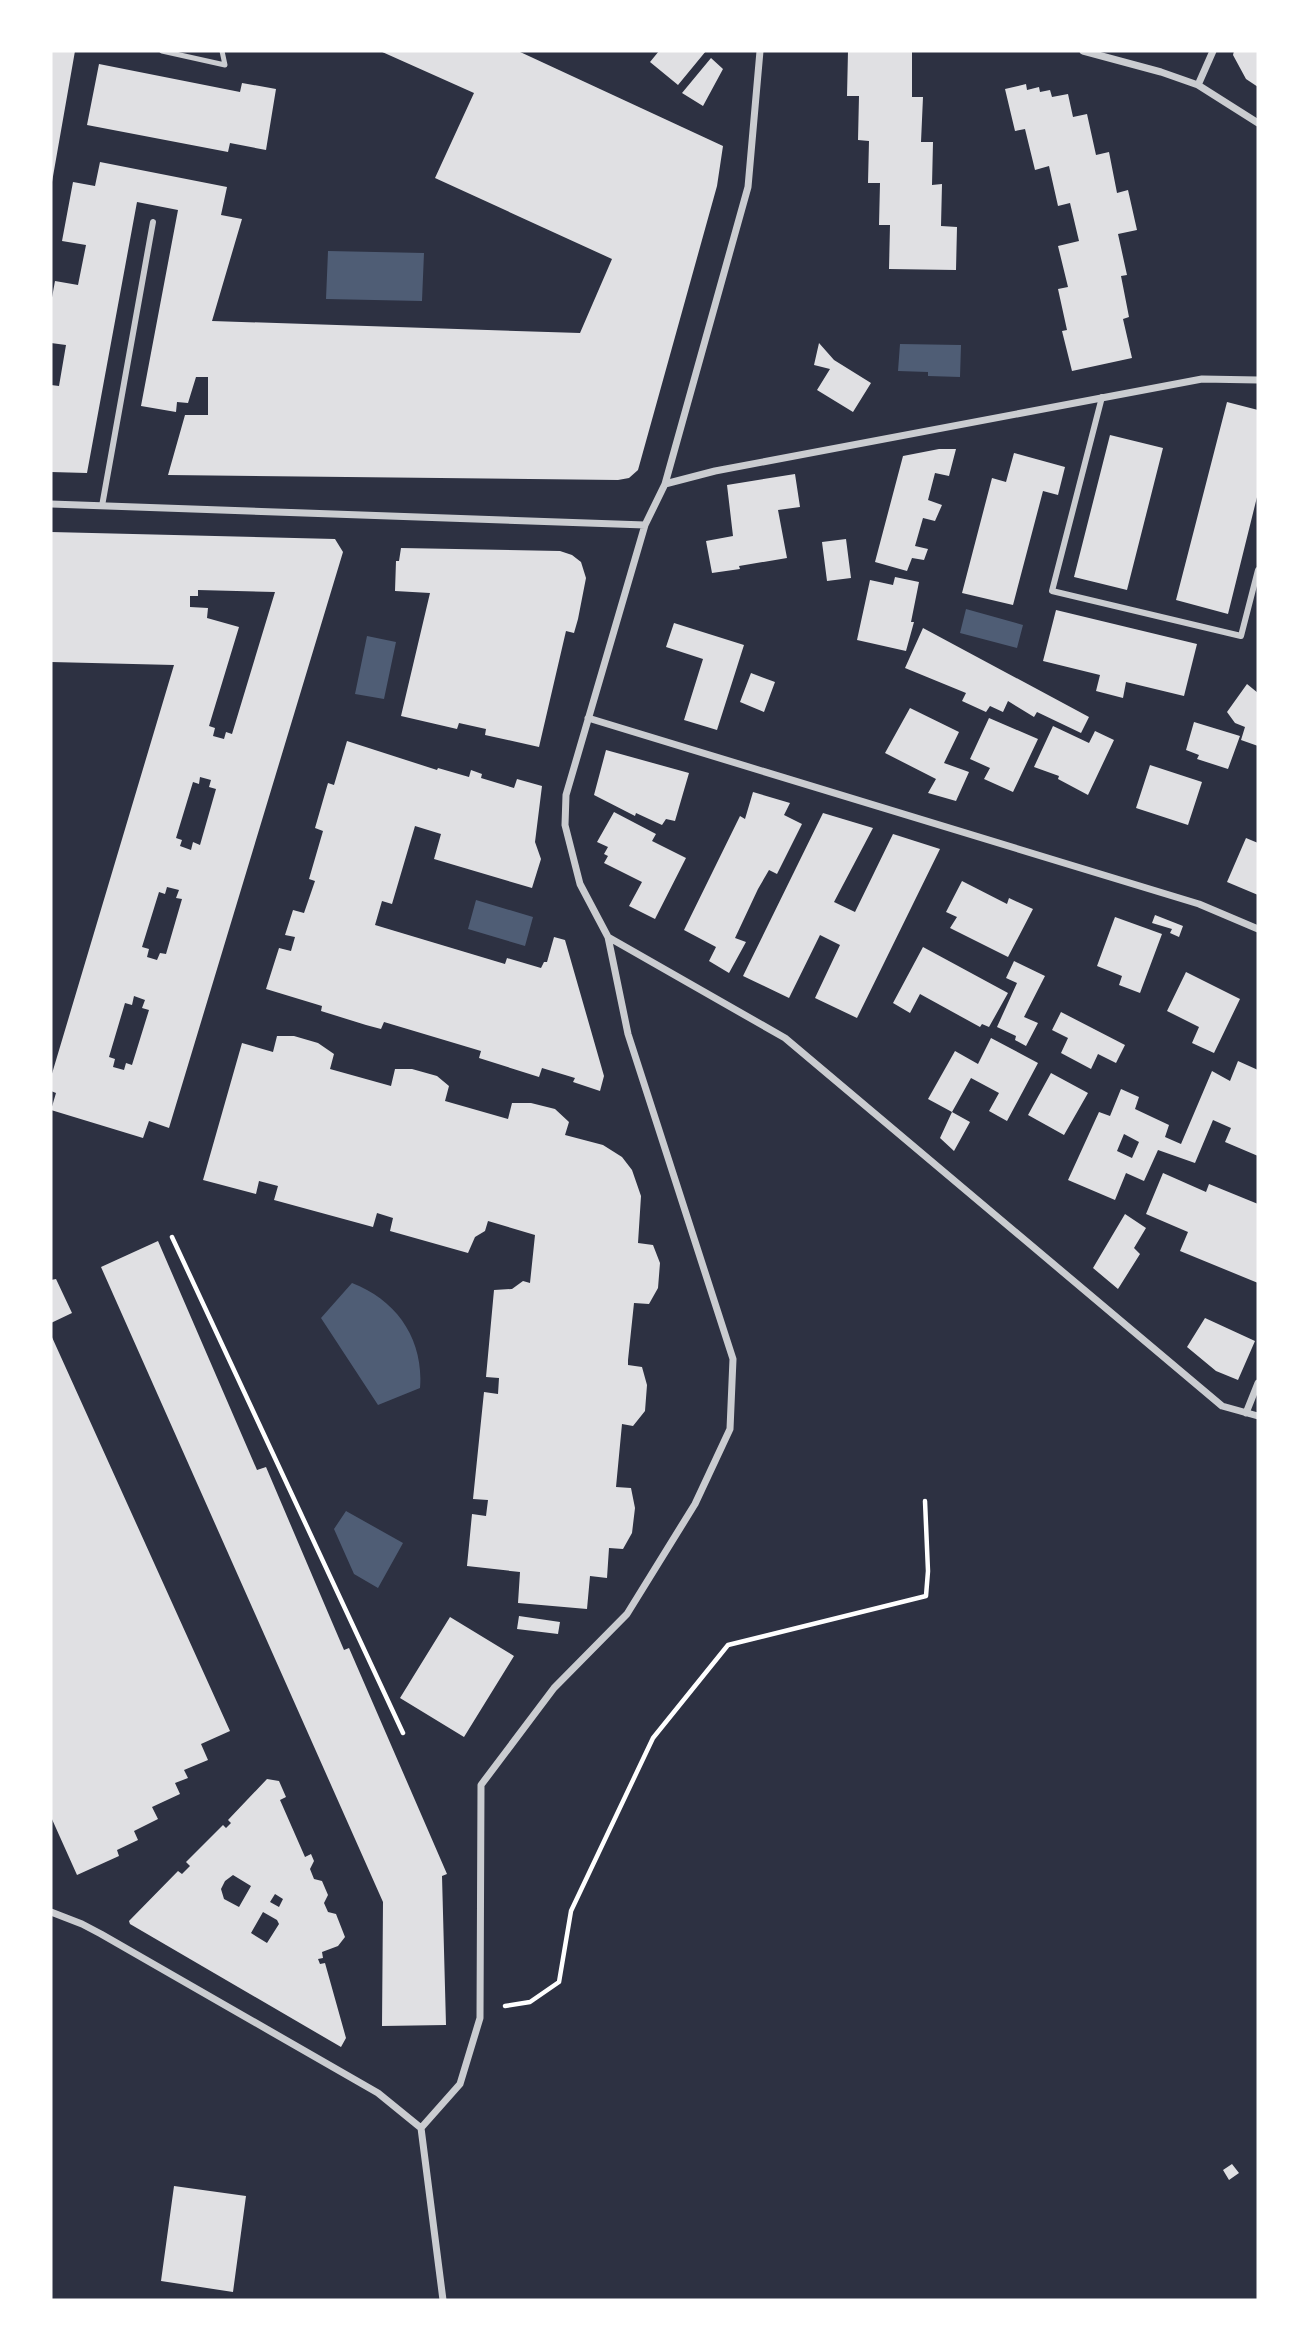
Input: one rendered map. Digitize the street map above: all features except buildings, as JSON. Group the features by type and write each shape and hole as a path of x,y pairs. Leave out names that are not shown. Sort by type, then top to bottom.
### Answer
{"street":[{"path":"421,2127 460,2084 480,2011 481,1785 554,1688 627,1614 695,1504 730,1429 733,1359 628,1034 608,937 580,884 565,825 566,795 645,525 666,484 748,187 760,51"},
{"path":"1083,51 1198,85 1258,123"},
{"path":"1198,85 1213,51"},
{"path":"102,506 153,222"},
{"path":"666,484 715,471 1016,416 1102,396 1202,379 1258,380"},
{"path":"1102,396 1052,591 1241,636 1258,570"},
{"path":"51,505 645,525"},
{"path":"589,718 1199,904 1258,929"},
{"path":"608,937 785,1038 1223,1406 1258,1416"},
{"path":"1246,1413 1258,1382"},
{"path":"51,1912 101,1934 378,2093 421,2127 443,2300"}],"lane":[{"path":"162,51 225,65 222,51"}],"path":[{"path":"172,1237 402,1733"},
{"path":"480,2011 530,2002 559,1982 571,1911 653,1738 729,1645 926,1596 928,1571 925,1502"}],"water":[{"path":"328,251 424,253 422,301 326,299"},
{"path":"900,344 961,345 960,377 898,371"},
{"path":"966,609 1023,625 1017,648 960,633"},
{"path":"367,636 396,642 384,699 355,694"},
{"path":"476,900 533,917 525,946 468,929"},
{"path":"352,1283 382,1300 404,1324 417,1354 420,1388 378,1405 321,1318"},
{"path":"346,1511 403,1543 378,1588 354,1574 334,1529"}]}
